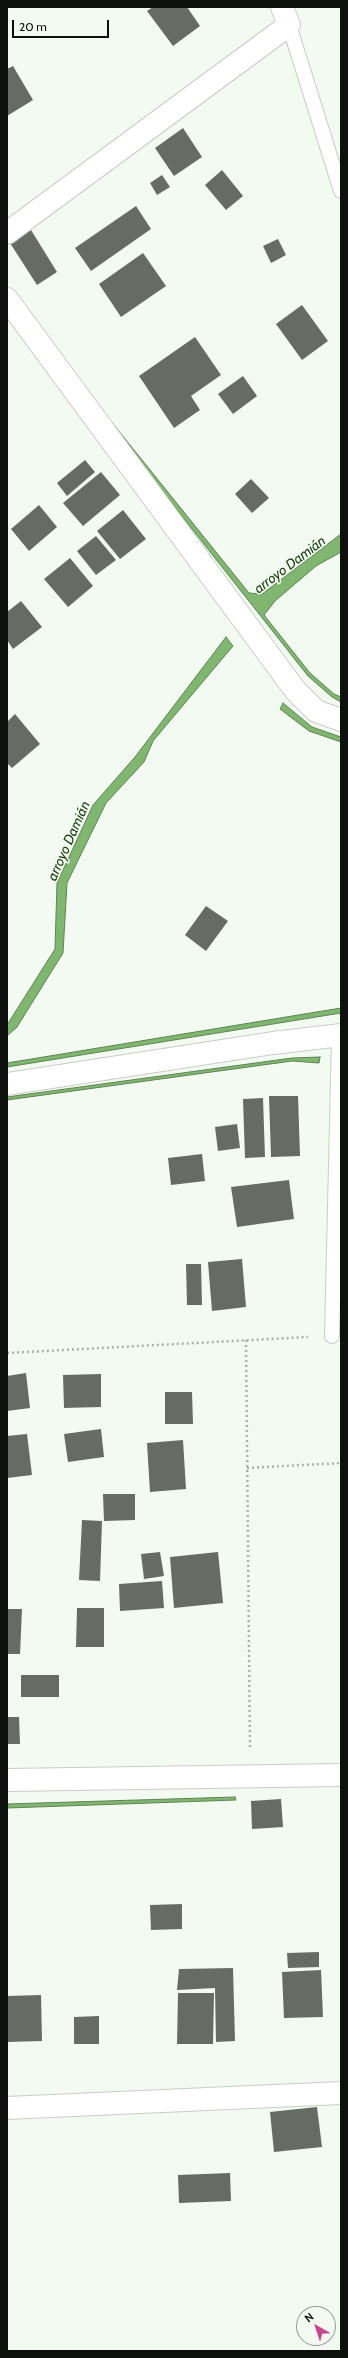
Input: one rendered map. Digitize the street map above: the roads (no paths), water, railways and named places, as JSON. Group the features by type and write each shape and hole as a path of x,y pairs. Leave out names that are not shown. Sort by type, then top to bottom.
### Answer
{"street":[{"path":"7,233 286,16"},
{"path":"7,299 295,690 316,711 341,720"},
{"path":"7,1084 273,1043 340,1036"},
{"path":"7,1780 251,1778 341,1775"},
{"path":"7,2108 341,2093"}],"lane":[{"path":"286,16 341,191"},
{"path":"332,1336 340,1036"}],"water label":[{"name":"arroyo Damián","path":"290,565"},
{"name":"arroyo Damián","path":"69,841"}]}
